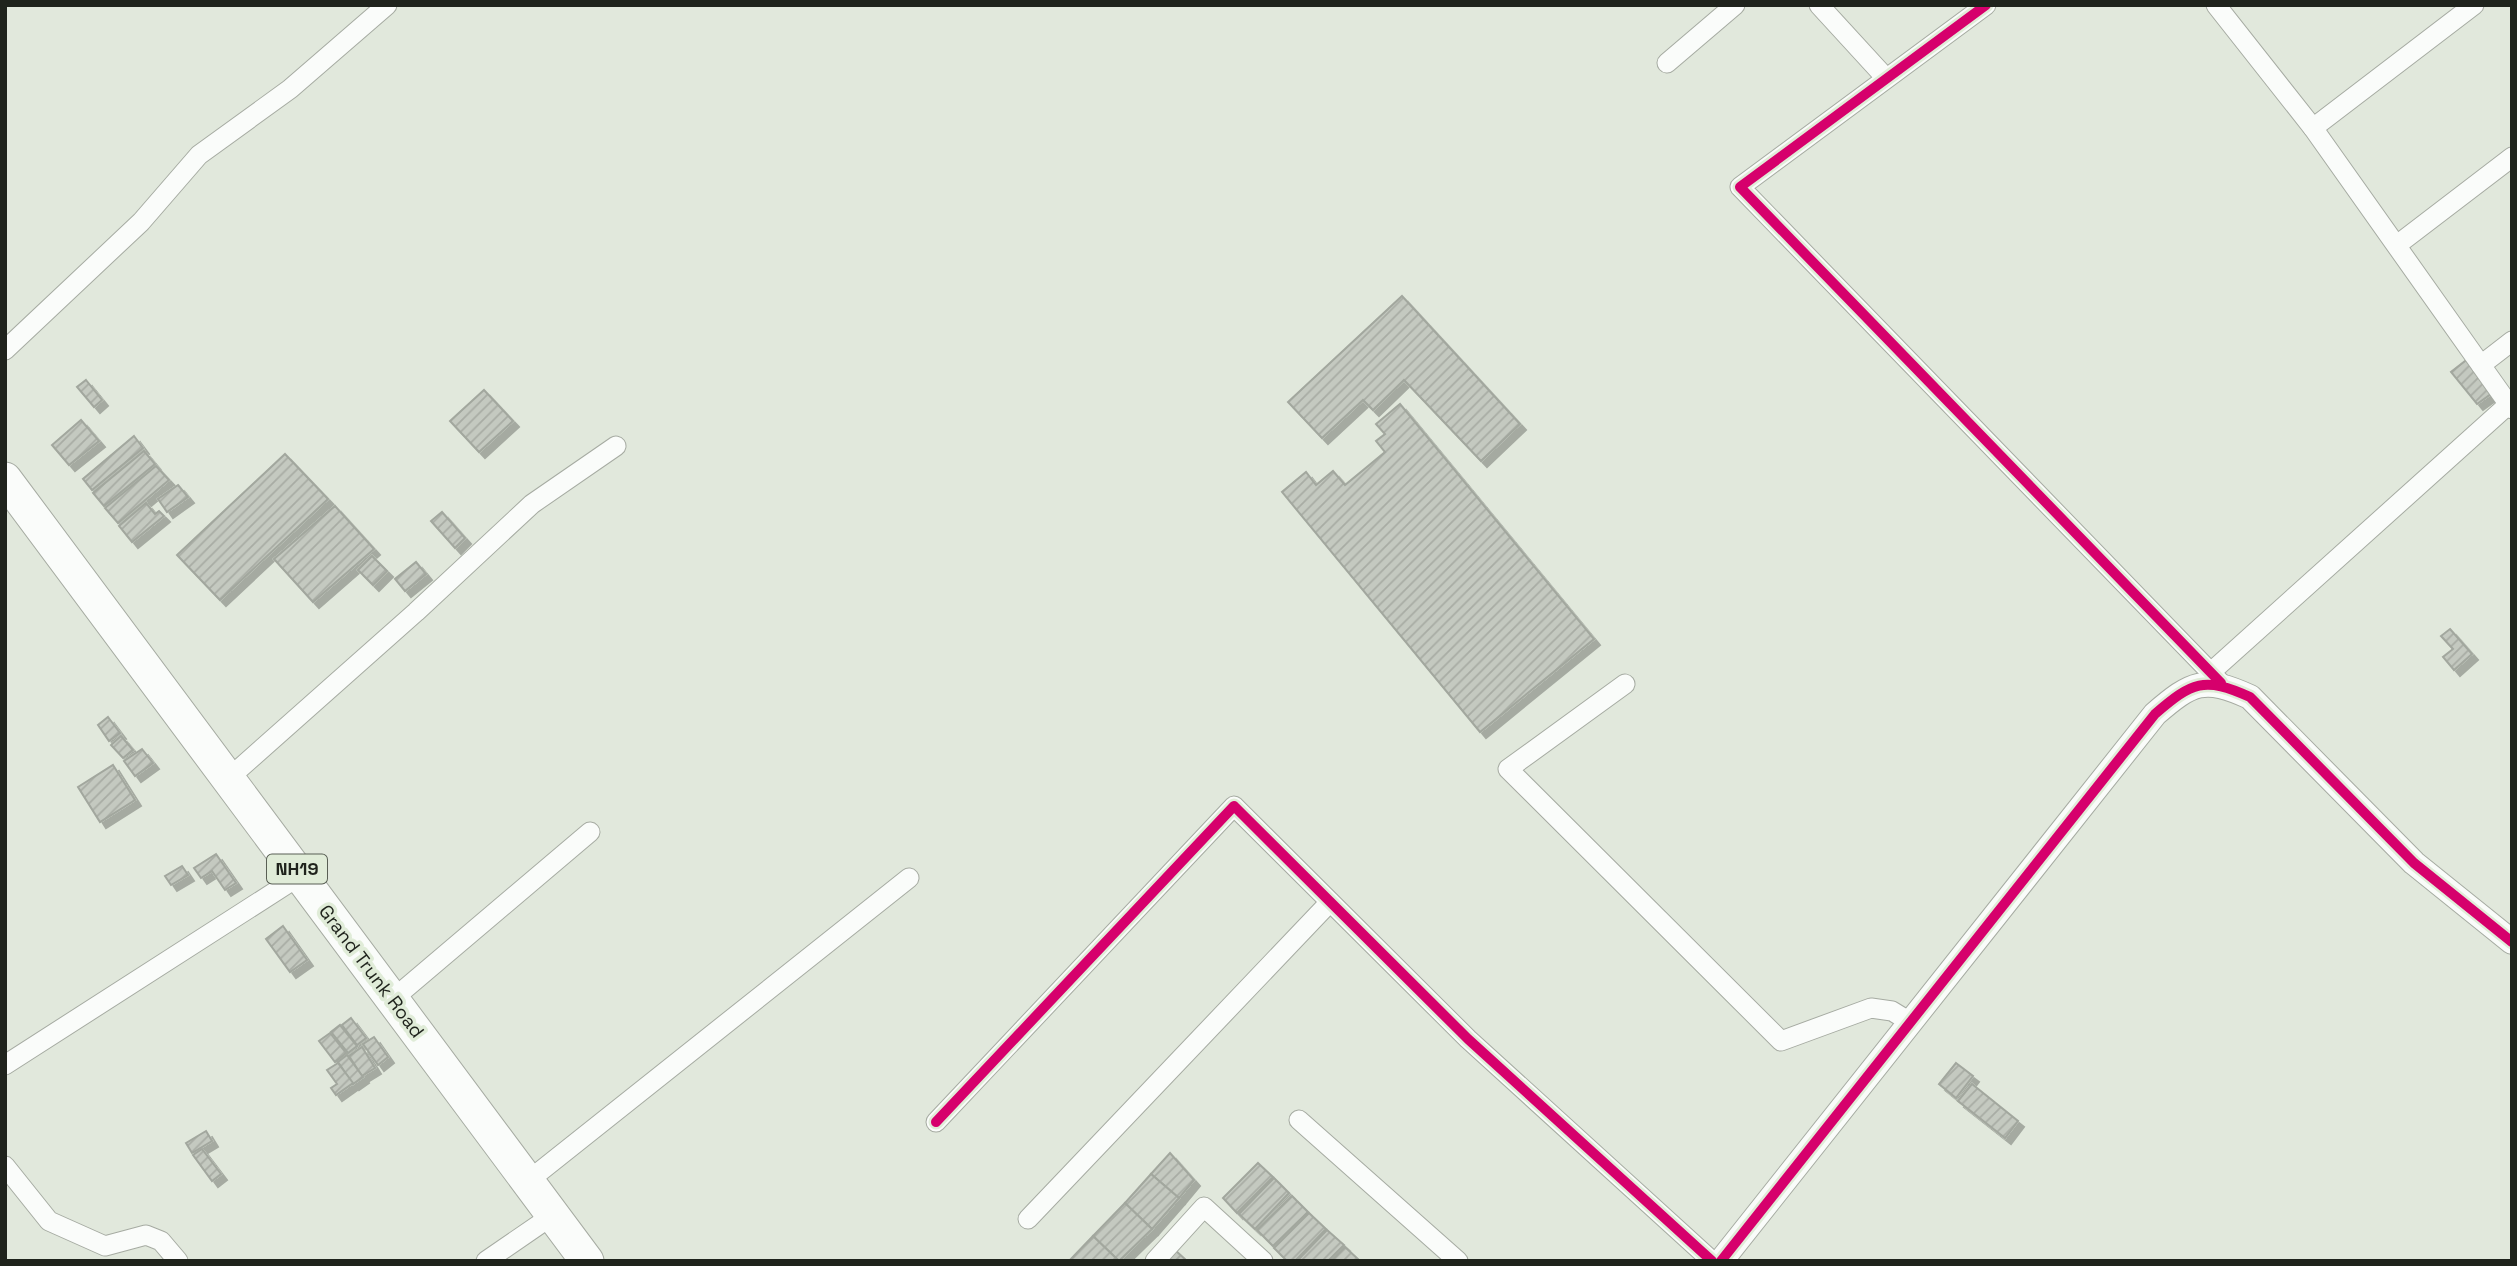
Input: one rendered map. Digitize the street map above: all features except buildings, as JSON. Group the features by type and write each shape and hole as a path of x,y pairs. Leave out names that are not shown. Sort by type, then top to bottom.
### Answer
{"highway":[{"name":"Grand Trunk Road","path":"5,479 587,1261"}],"street":[{"path":"5,351 141,222 199,155 290,89 387,5"},
{"path":"1667,63 1735,5"},
{"path":"1819,5 1885,77"},
{"path":"1986,5 1885,77 1740,187 2216,678 2250,697 2414,863 2512,942"},
{"path":"2313,128 2474,5"},
{"path":"1721,1261 2155,713 2185,688 2216,678 2510,407 2313,128 2222,7"},
{"path":"2397,245 2512,157"},
{"path":"2481,365 2512,341"},
{"path":"229,778 416,612 532,504 616,446"},
{"path":"1625,684 1508,769 1781,1041 1871,1007 1892,1011 1910,1022"},
{"path":"936,1122 1234,806 1468,1039 1712,1261"},
{"path":"393,999 590,832"},
{"path":"5,1065 301,875"},
{"path":"528,1181 909,878"},
{"path":"1028,1220 1330,902"},
{"path":"1299,1120 1458,1261"},
{"path":"5,1166 49,1221 105,1246 146,1235 161,1241 178,1261"},
{"path":"1155,1261 1204,1207 1263,1261"},
{"path":"486,1261 553,1215"}],"cycle path":[{"path":"1986,5 1740,187 2221,683"},
{"path":"1721,1261 2155,714 2189,689 2209,685 2221,686 2250,697 2414,863 2512,942"},
{"path":"936,1122 1234,806 1468,1039 1712,1261"}]}
